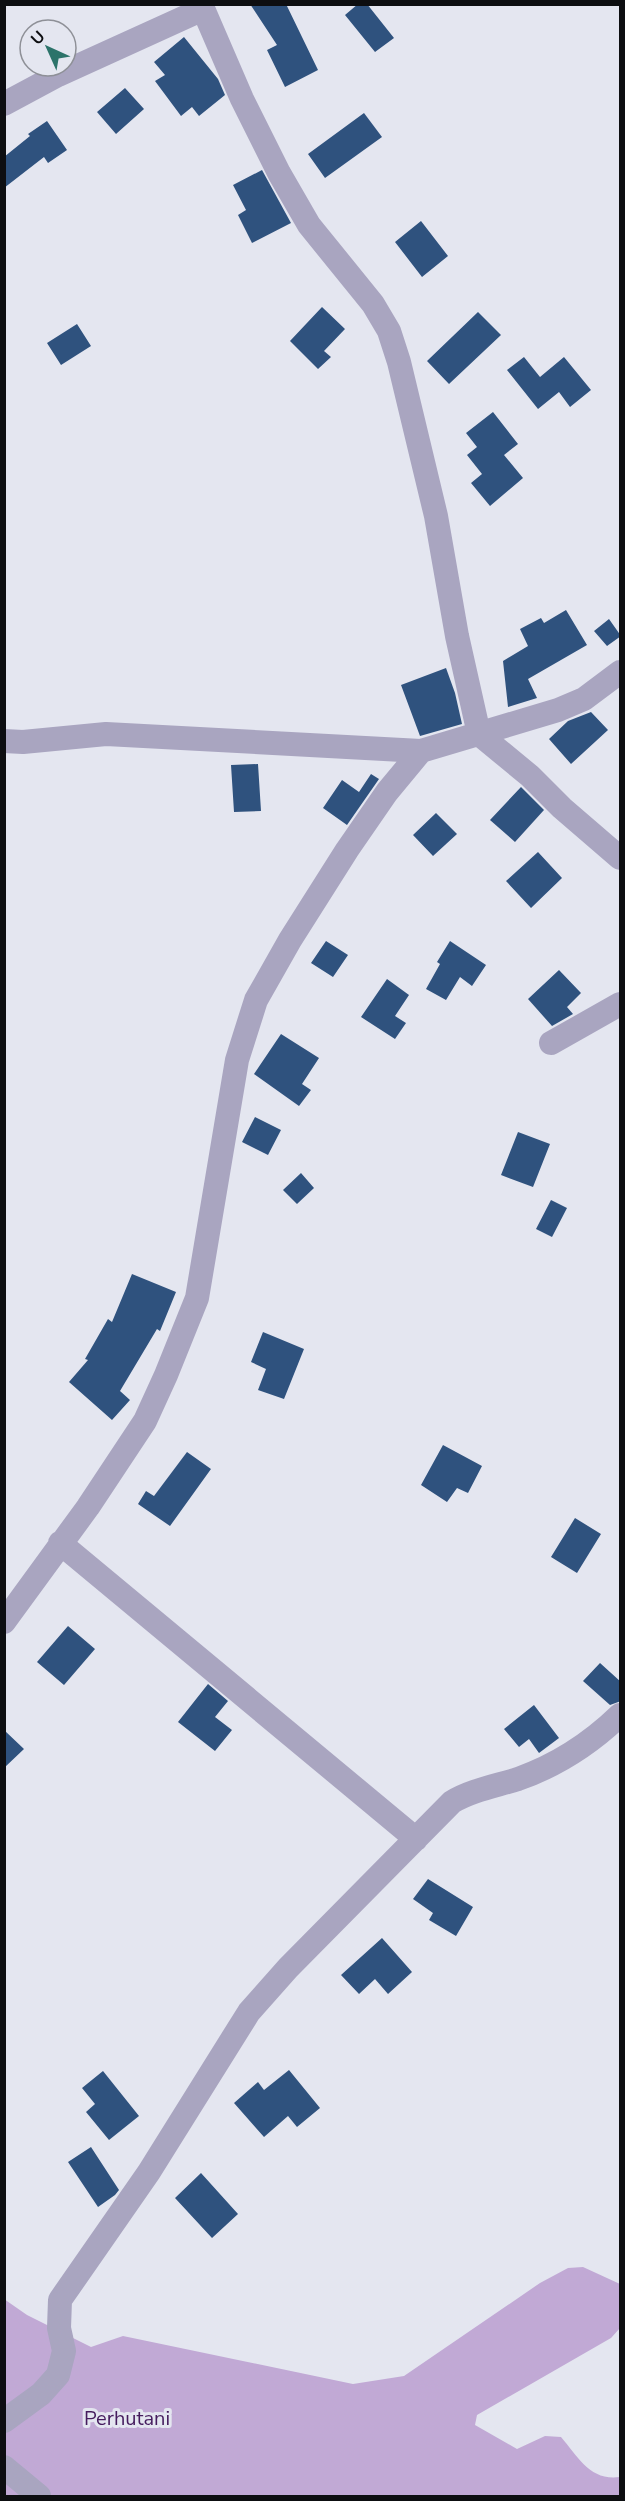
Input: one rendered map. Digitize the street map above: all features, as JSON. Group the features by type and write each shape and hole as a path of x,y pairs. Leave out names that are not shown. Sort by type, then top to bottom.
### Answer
{"street":[{"path":"4,104 58,75 202,7 242,99 279,174 309,225 366,296 389,331 399,362 435,516 457,636 479,734 530,776 562,808 621,858"},
{"path":"4,741 23,742 106,734 421,751 558,710 584,699 621,672"},
{"path":"4,1622 88,1507 145,1421 197,1298 237,1060 256,1000 290,940 347,850 387,792 421,751"},
{"path":"551,1043 621,1004"},
{"path":"60,1543 416,1839"},
{"path":"4,2421 41,2394 58,2374 64,2351 60,2328 60,2300 148,2172 249,2012 288,1968 452,1802 462,1796 519,1779 559,1763 594,1740 621,1716"},
{"path":"4,2467 39,2496"}],"green space":[{"name":"Perhutani","path":"583,2267 620,2284 620,2328 611,2338 477,2415 475,2425 517,2449 545,2436 561,2437 593,2472 610,2477 620,2477 620,2496 5,2496 4,2299 27,2315 91,2347 123,2336 353,2384 404,2376 540,2283 568,2268"}],"building":[{"path":"250,4 286,4 318,70 285,87 267,50 277,45"},
{"path":"358,4 367,4 394,38 375,52 345,15"},
{"path":"184,37 218,79 225,95 199,116 192,107 181,116 155,81 165,75 154,62"},
{"path":"125,88 144,109 116,134 97,112"},
{"path":"364,113 382,137 325,178 308,154"},
{"path":"47,121 67,150 48,163 44,157 4,188 4,157 30,136 28,134"},
{"path":"262,170 291,223 252,243 238,215 246,210 233,185"},
{"path":"421,221 448,256 422,277 395,242"},
{"path":"322,307 345,329 324,351 331,357 318,369 290,341"},
{"path":"478,312 501,335 449,384 427,361"},
{"path":"77,324 91,346 61,365 47,343"},
{"path":"524,357 540,377 564,357 591,390 570,407 559,392 538,409 507,370"},
{"path":"493,412 518,444 504,455 523,478 490,506 471,483 482,474 467,455 477,447 466,433"},
{"path":"566,610 587,645 528,679 537,698 508,707 503,661 528,646 520,629 541,618 544,623"},
{"path":"609,619 621,636 607,646 594,631"},
{"path":"446,668 462,724 420,736 401,685"},
{"path":"591,712 608,730 571,764 549,739 568,721"},
{"path":"258,764 261,811 234,812 231,765"},
{"path":"371,774 379,779 347,825 323,808 342,780 359,792"},
{"path":"521,787 544,810 515,842 490,820"},
{"path":"436,813 457,834 433,856 413,835"},
{"path":"538,852 562,878 531,908 506,881"},
{"path":"326,941 348,955 333,977 311,963"},
{"path":"450,941 486,965 472,986 460,977 446,1000 426,989 440,964 437,962"},
{"path":"559,970 581,993 567,1007 573,1014 552,1026 528,999"},
{"path":"387,979 409,995 395,1016 406,1023 395,1039 361,1017"},
{"path":"281,1034 319,1058 302,1084 311,1090 299,1106 254,1074"},
{"path":"255,1117 281,1130 268,1155 242,1142"},
{"path":"518,1132 550,1144 533,1187 501,1175"},
{"path":"301,1173 314,1188 297,1204 283,1190"},
{"path":"551,1200 567,1208 552,1237 536,1229"},
{"path":"132,1274 176,1292 160,1331 157,1329 120,1391 130,1400 112,1420 69,1382 88,1360 85,1359 108,1319 112,1322"},
{"path":"263,1332 304,1349 284,1399 258,1390 266,1369 251,1362"},
{"path":"443,1445 482,1466 468,1493 457,1488 447,1502 421,1485"},
{"path":"187,1452 211,1469 170,1526 138,1504 146,1491 154,1496"},
{"path":"575,1518 601,1534 577,1573 551,1557"},
{"path":"68,1626 95,1649 64,1685 37,1662"},
{"path":"600,1663 621,1682 621,1701 610,1705 583,1681"},
{"path":"208,1684 228,1701 215,1717 232,1730 215,1751 178,1722"},
{"path":"534,1705 559,1738 539,1753 529,1739 519,1747 504,1729"},
{"path":"4,1730 24,1749 4,1768"},
{"path":"428,1879 473,1907 456,1936 429,1920 433,1913 413,1899"},
{"path":"382,1938 412,1972 388,1994 375,1979 359,1994 341,1975"},
{"path":"289,2070 320,2108 297,2127 288,2116 264,2137 234,2103 258,2082 264,2090"},
{"path":"103,2071 139,2116 109,2140 86,2112 95,2104 82,2088"},
{"path":"91,2147 119,2190 98,2207 68,2162"},
{"path":"201,2173 238,2214 212,2238 175,2198"}]}
